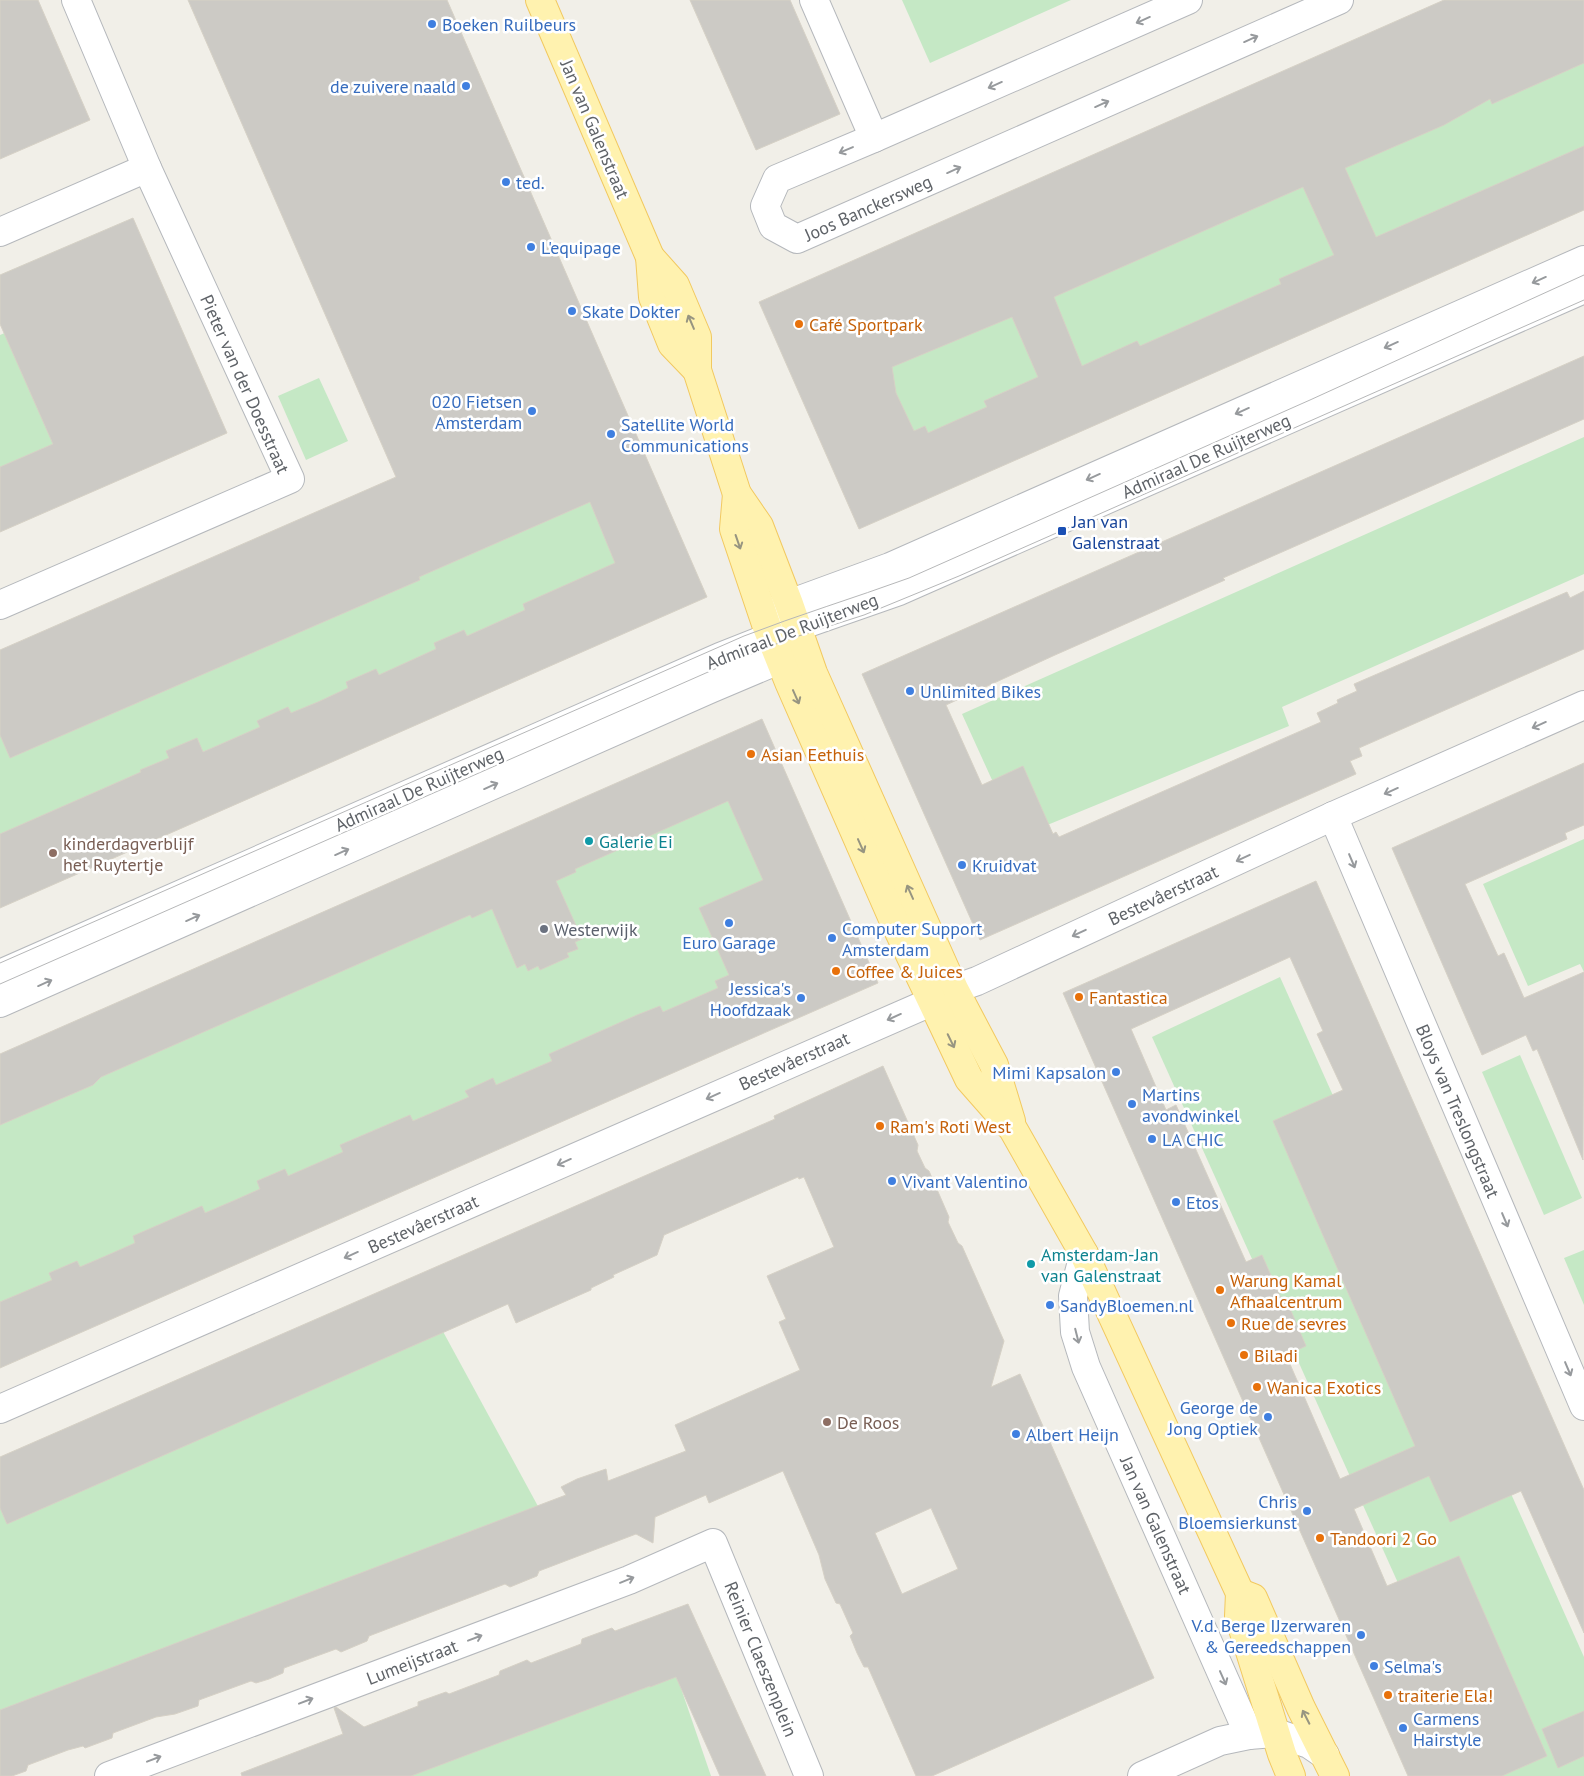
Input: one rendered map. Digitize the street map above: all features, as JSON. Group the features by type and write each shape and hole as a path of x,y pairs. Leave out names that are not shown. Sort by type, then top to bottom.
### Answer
{"main road":[{"name":"Jan van Galenstraat","path":"540,0 650,257 654,297 672,344 697,370 738,494 759,526 784,632 836,726 942,995 994,1065 1013,1129 1084,1254 1240,1593 1239,1616 1291,1776"},
{"name":"Jan van Galenstraat","path":"1240,1593 1253,1598 1301,1708 1330,1765"}],"street":[{"name":"Pieter van der Doesstraat","path":"0,605 290,479 147,168 76,0"},
{"path":"814,0 874,138"},
{"name":"Joos Banckersweg","path":"1188,0 777,179 765,206 773,226 797,240 1339,0"},
{"path":"0,232 147,168"},
{"name":"Admiraal De Ruijterweg","path":"0,1003 784,632 890,567 1584,260"},
{"name":"Admiraal De Ruijterweg","path":"0,974 452,774 784,632 899,591 1584,290"},
{"name":"Bestevâerstraat","path":"0,1410 976,981 1333,816 1584,706"},
{"name":"Bloys van Treslongstraat","path":"1333,816 1584,1406"},
{"name":"Jan van Galenstraat","path":"1084,1254 1073,1296 1075,1332 1086,1367 1249,1735"},
{"name":"Lumeijstraat","path":"109,1776 629,1580 713,1542"},
{"name":"Reinier Claeszenplein","path":"713,1542 809,1776"},
{"path":"1142,1776 1220,1741 1249,1735 1276,1733 1309,1744 1330,1765"}],"green space":[{"path":"228,0 658,573 0,855 0,705 454,505"},
{"path":"902,0 1071,0 930,63"},
{"path":"1584,0 1584,167 853,498 796,333"},
{"path":"110,287 162,401 0,472 0,335"},
{"path":"319,378 348,441 306,460 278,396"},
{"path":"1584,437 1584,574 1282,707 1289,726 1018,837 962,714"},
{"path":"721,779 801,968 0,1320 0,1107"},
{"path":"1584,839 1584,972 1580,964 1528,986 1483,884"},
{"path":"1280,977 1584,1657 1584,1776 1485,1776 1152,1037"},
{"path":"1520,1055 1582,1198 1544,1215 1482,1072"},
{"path":"1584,1250 1584,1305 1564,1258"},
{"path":"434,1315 546,1521 0,1738 0,1507"},
{"path":"671,1659 711,1776 357,1776"}],"building":[{"path":"0,0 38,0 90,120 0,159"},
{"path":"188,0 447,0 707,597 0,908 0,834 169,758 166,751 197,738 203,752 260,727 257,721 288,707 291,713 318,702 348,688 346,682 376,669 379,675 436,649 434,643 464,630 467,636 525,610 523,604 615,563 590,502 419,577 420,580 10,758 0,735 0,650 396,477"},
{"path":"690,0 790,0 840,114 756,150"},
{"path":"1444,0 1584,0 1584,63 1492,104 1490,99 1444,125 1345,168 1376,237 1584,146 1584,210 859,529 759,302","holes":["1303,187 1334,255 1279,279 1281,284 1140,346 1137,341 1082,366 1054,297","1012,317 1038,377 984,401 987,407 928,433 925,426 914,431 896,393 892,367"]},
{"path":"133,218 227,433 0,532 0,467 53,444 0,324 0,275"},
{"path":"1584,356 1584,419 1223,578 1225,580 946,705 982,785 1023,766 1053,834 1056,832 1059,837 1321,722 1317,713 1338,703 1337,700 1357,691 1354,684 1567,592 1570,598 1584,591 1584,649 1359,748 1362,756 1350,761 1356,774 980,940 862,674"},
{"path":"762,719 878,983 0,1368 0,1302 52,1280 49,1273 77,1261 80,1267 108,1255 135,1243 133,1236 202,1206 205,1213 233,1201 260,1189 257,1181 285,1169 288,1176 343,1152 340,1145 410,1115 413,1121 469,1097 465,1091 493,1078 496,1085 552,1061 549,1054 637,1015 660,1006 663,1012 718,988 715,981 729,975 699,908 763,880 728,801 575,869 576,872 556,881 582,939 575,942 578,949 567,953 569,957 540,970 538,966 528,971 525,964 517,968 492,909 472,918 470,915 101,1077 93,1085 0,1125 0,1054"},
{"path":"1584,763 1584,825 1565,833 1567,839 1465,884 1498,956 1504,953 1524,998 1584,972 1583,1160 1537,1049 1533,1051 1526,1035 1482,1055 1392,848"},
{"path":"1316,881 1584,1490 1584,1633 1521,1491 1450,1522 1429,1476 1354,1509 1387,1586 1459,1556 1547,1756 1502,1776 1408,1776 1063,993","holes":["1290,957 1323,1031 1317,1034 1343,1090 1273,1121 1415,1446 1340,1479 1286,1355 1306,1346 1285,1297 1281,1298 1262,1255 1246,1262 1176,1105 1166,1110 1131,1029"]},
{"path":"883,1066 918,1145 917,1151 925,1168 929,1171 949,1217 948,1222 958,1243 962,1246 1004,1341 991,1387 1020,1374 1154,1678 932,1776 916,1776 868,1667 864,1667 857,1653 850,1636 853,1633 840,1604 836,1603 825,1579 819,1555 783,1471 709,1503 706,1495 655,1517 653,1543 636,1534 539,1571 537,1576 510,1587 505,1584 369,1636 367,1641 341,1652 336,1649 284,1668 283,1673 269,1679 256,1683 251,1681 199,1700 198,1706 175,1714 156,1717 113,1733 112,1738 85,1748 83,1746 68,1750 28,1765 26,1771 12,1776 0,1776 0,1710 566,1495 561,1487 577,1479 606,1469 608,1481 686,1451 675,1425 800,1370 779,1322 786,1319 767,1276 834,1247 804,1177 799,1179 798,1177 664,1235 657,1255 613,1275 614,1277 591,1288 591,1290 516,1323 508,1304 7,1524 0,1508 0,1457 775,1119 774,1116","holes":["931,1508 958,1569 902,1594 875,1533"]},
{"path":"688,1604 766,1776 720,1776 676,1677 411,1776 242,1776 241,1773 343,1734 334,1708 336,1707 364,1727 418,1706 418,1702 446,1692 449,1694 499,1675 500,1671 527,1660 531,1663 581,1644 582,1639 612,1628 615,1631"},
{"path":"1584,1711 1584,1756 1558,1768 1542,1729"}],"tram line":[{"path":"0,963 744,636 909,578 1310,400 1584,275"},
{"path":"0,984 724,665 786,640 864,615 959,576 1584,300"}],"place":[{"name":"Boeken Ruilbeurs","path":"432,24"},
{"name":"de zuivere naald","path":"466,86"},
{"name":"ted.","path":"506,182"},
{"name":"L'equipage","path":"531,247"},
{"name":"Skate Dokter","path":"572,311"},
{"name":"Café Sportpark","path":"799,324"},
{"name":"020 Fietsen Amsterdam","path":"532,411"},
{"name":"Satellite World Communications","path":"611,434"},
{"name":"Jan van Galenstraat","path":"1062,531"},
{"name":"Unlimited Bikes","path":"910,691"},
{"name":"Asian Eethuis","path":"751,754"},
{"name":"Galerie Ei","path":"589,841"},
{"name":"kinderdagverblijf het Ruytertje","path":"53,853"},
{"name":"Kruidvat","path":"962,865"},
{"name":"Euro Garage","path":"729,923"},
{"name":"Westerwijk","path":"544,929"},
{"name":"Computer Support Amsterdam","path":"832,938"},
{"name":"Coffee & Juices","path":"836,971"},
{"name":"Fantastica","path":"1079,997"},
{"name":"Jessica's Hoofdzaak","path":"801,998"},
{"name":"Mimi Kapsalon","path":"1116,1072"},
{"name":"Martins avondwinkel","path":"1132,1104"},
{"name":"Ram's Roti West","path":"880,1126"},
{"name":"LA CHIC","path":"1152,1139"},
{"name":"Vivant Valentino","path":"892,1181"},
{"name":"Etos","path":"1176,1202"},
{"name":"Amsterdam-Jan van Galenstraat","path":"1031,1264"},
{"name":"Warung Kamal Afhaalcentrum","path":"1220,1290"},
{"name":"SandyBloemen.nl","path":"1050,1305"},
{"name":"Rue de sevres","path":"1231,1323"},
{"name":"Biladi","path":"1244,1355"},
{"name":"Wanica Exotics","path":"1257,1387"},
{"name":"George de Jong Optiek","path":"1268,1417"},
{"name":"De Roos","path":"827,1422"},
{"name":"Albert Heijn","path":"1016,1434"},
{"name":"Chris Bloemsierkunst","path":"1307,1511"},
{"name":"Tandoori 2 Go","path":"1320,1538"},
{"name":"V.d. Berge IJzerwaren & Gereedschappen","path":"1361,1635"},
{"name":"Selma's","path":"1374,1666"},
{"name":"traiterie Ela!","path":"1388,1695"},
{"name":"Carmens Hairstyle","path":"1403,1728"}]}
